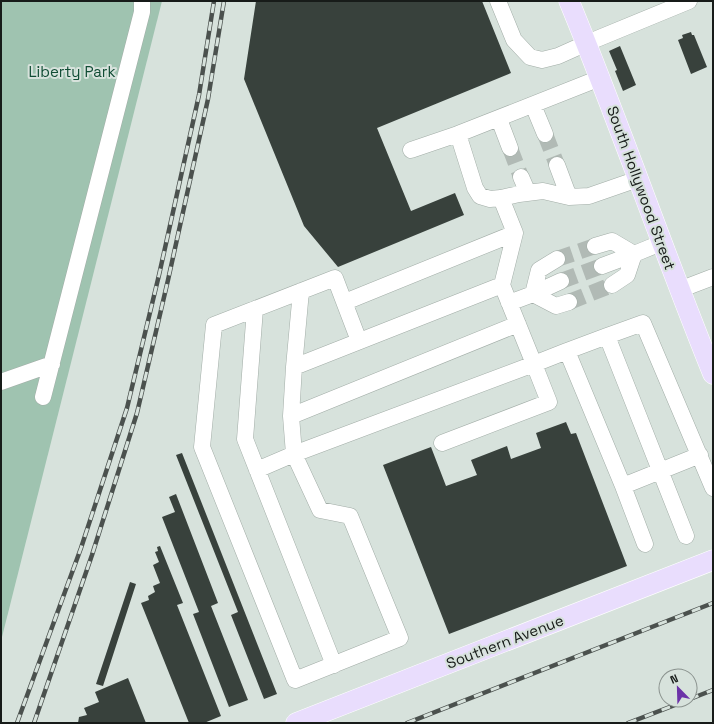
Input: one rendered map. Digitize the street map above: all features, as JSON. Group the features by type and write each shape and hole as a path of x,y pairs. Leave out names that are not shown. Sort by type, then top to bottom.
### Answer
{"main road":[{"name":"South Hollywood Street","path":"569,1 587,43 661,243 713,374"},
{"name":"Southern Avenue","path":"296,723 713,560"}],"street":[{"path":"43,396 142,12 142,1"},
{"path":"498,1 514,40 530,57 542,60 558,56 690,1"},
{"path":"411,150 499,119 600,78"},
{"path":"533,105 545,134"},
{"path":"499,119 510,148"},
{"path":"458,134 475,188 480,196 490,199 543,191 569,197 589,196 638,179"},
{"path":"557,165 569,197"},
{"path":"521,177 528,193"},
{"path":"442,443 549,402 502,286 515,233 500,198"},
{"path":"345,302 515,233"},
{"path":"594,246 612,241 634,254"},
{"path":"602,266 661,243"},
{"path":"612,285 627,275 634,254"},
{"path":"533,294 539,270 557,259"},
{"path":"679,290 713,277"},
{"path":"301,291 291,416 294,454 320,510 350,516 400,638 295,680 202,447 214,325 301,291 335,278 359,341"},
{"path":"509,303 561,281"},
{"path":"294,367 502,286"},
{"path":"533,294 556,306 569,302"},
{"path":"255,309 245,439 334,665"},
{"path":"257,470 294,454 643,323 713,488"},
{"path":"291,416 518,324"},
{"path":"607,336 686,536"},
{"path":"567,351 623,486 645,544"},
{"path":"1,382 52,364"},
{"path":"623,486 700,456"}],"green space":[{"name":"Liberty Park","path":"1,1 162,1 1,641"}],"building":[{"path":"256,1 482,1 511,73 377,128 411,211 455,193 464,215 338,267 304,226 244,79"},
{"path":"691,32 692,35 694,35 707,67 691,74 678,40 683,38 682,35"},
{"path":"620,46 636,85 623,91 615,71 617,70 609,51"},
{"path":"566,422 571,434 576,433 627,566 449,634 383,465 431,447 446,486 477,475 471,460 507,446 511,459 541,448 536,433"},
{"path":"182,453 277,694 264,699 231,615 238,612 176,455"},
{"path":"176,494 218,603 211,606 248,700 229,707 193,614 199,612 162,517 175,512 169,497"},
{"path":"160,546 183,603 177,605 221,716 204,723 189,723 141,603 149,600 148,596 155,592 153,586 160,583 153,565 159,562 155,552 158,551 157,547"},
{"path":"130,582 136,584 103,686 96,684"},
{"path":"128,678 146,723 78,723 79,717 87,715 84,708 99,702 95,692"}],"tunnel":[{"path":"545,134 557,165"},
{"path":"510,148 521,177"},
{"path":"557,259 595,246"},
{"path":"561,281 602,266"},
{"path":"569,302 612,285"}],"railway":[{"path":"17,723 81,548 127,408 159,275 199,95 214,1"},
{"path":"34,723 92,555 137,413 208,99 224,1"},
{"path":"407,723 713,603"},
{"path":"698,696 713,690"},
{"path":"628,723 667,708"}]}
